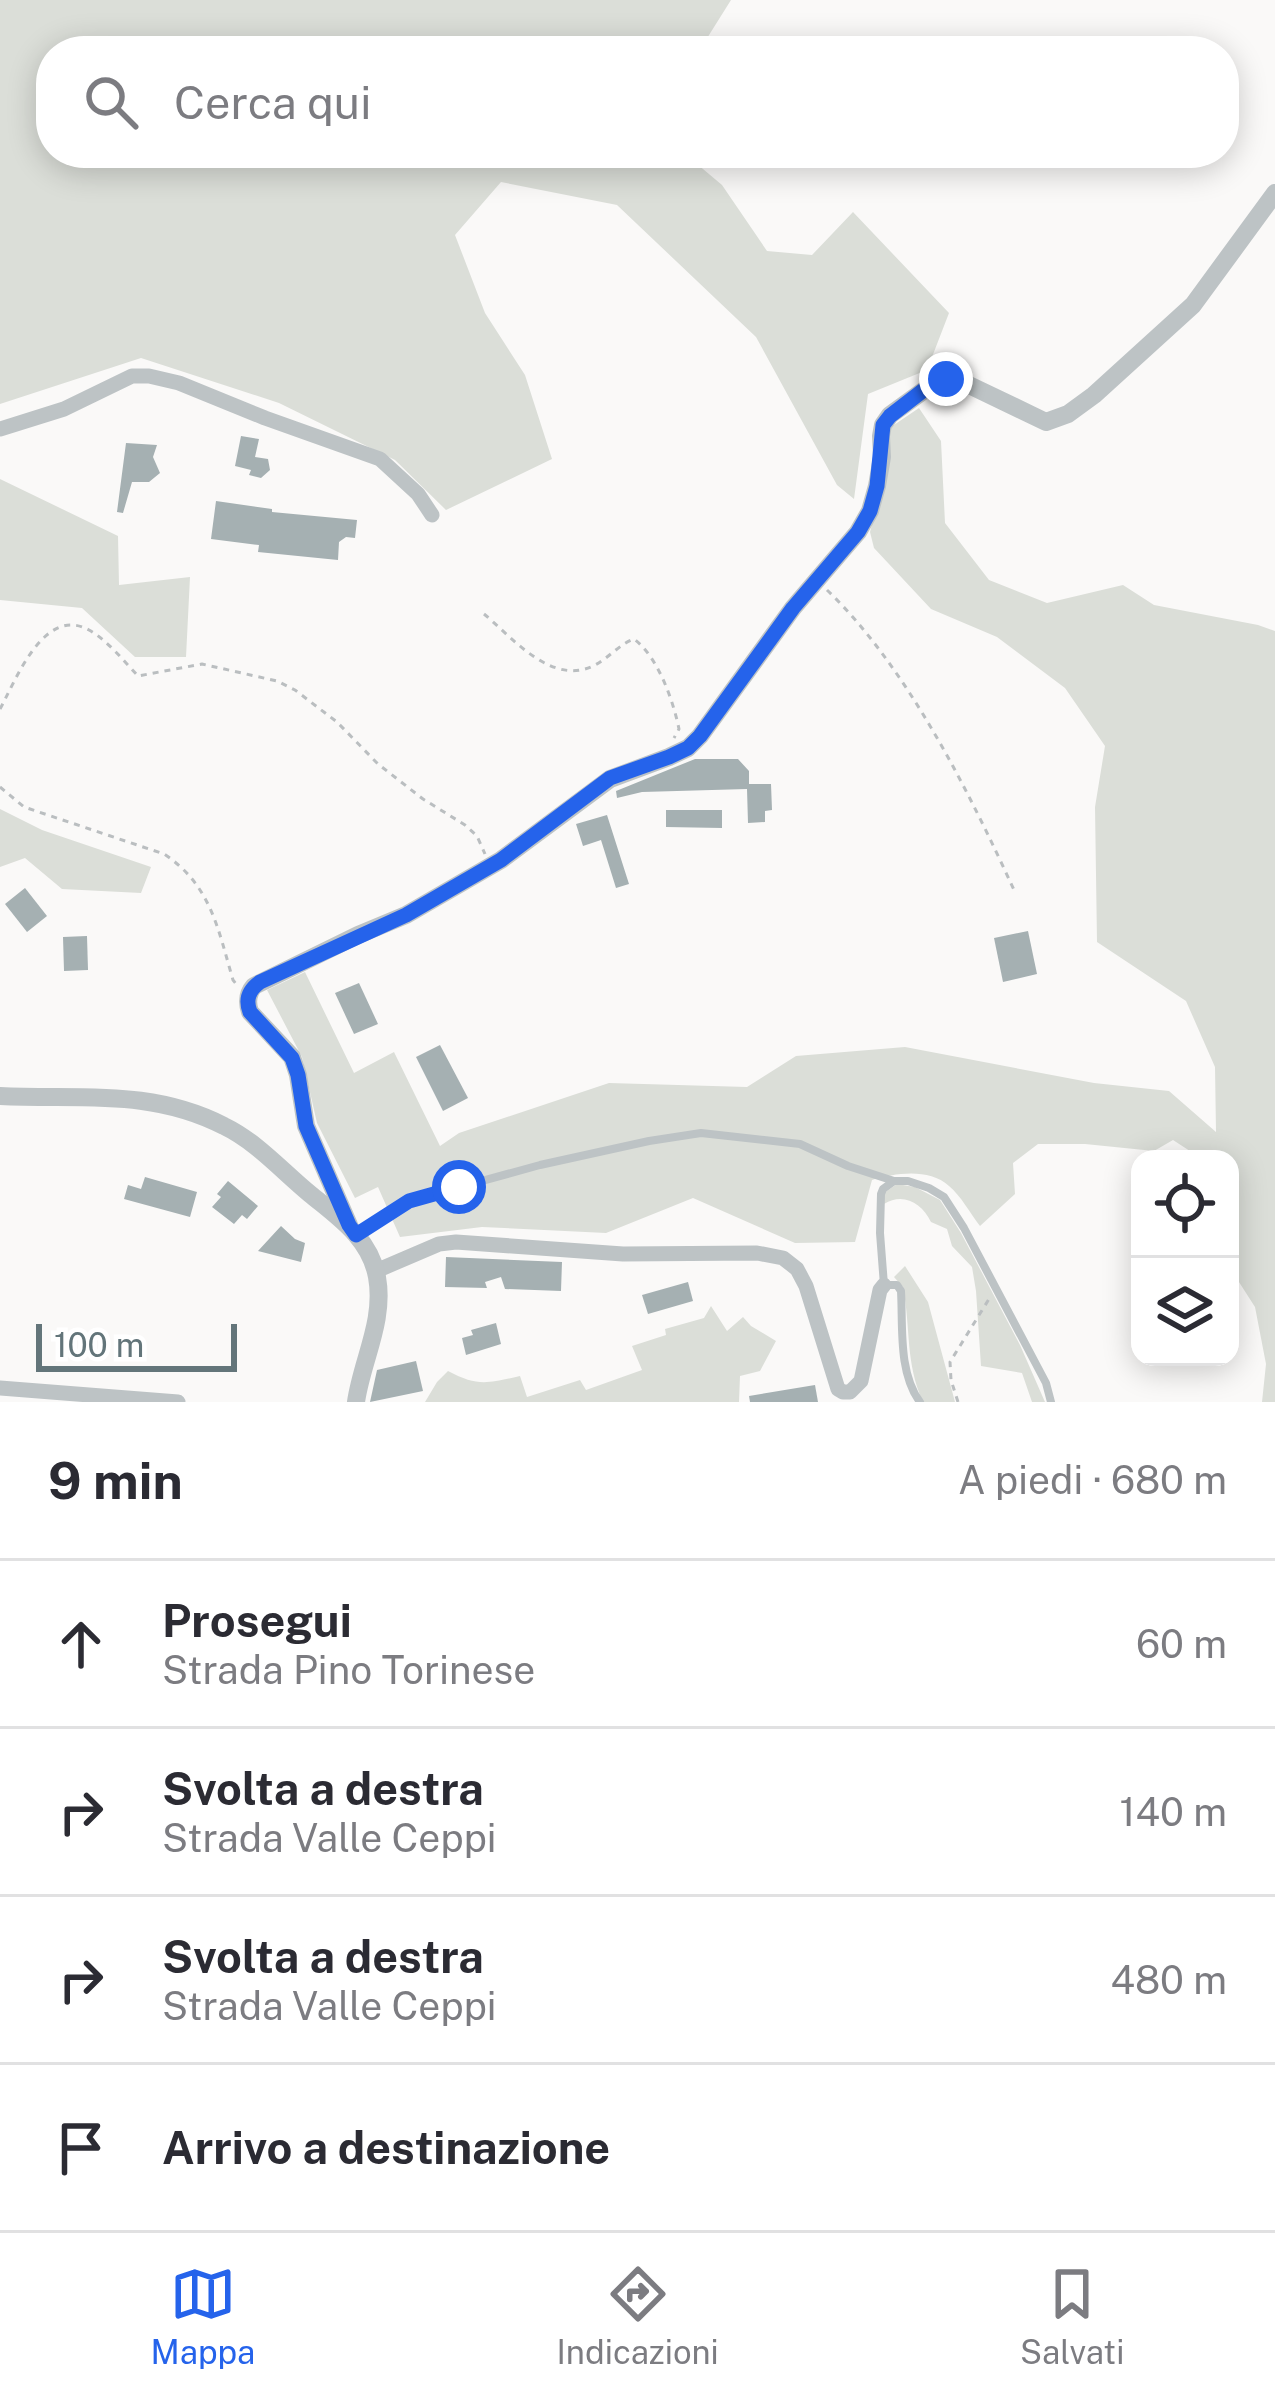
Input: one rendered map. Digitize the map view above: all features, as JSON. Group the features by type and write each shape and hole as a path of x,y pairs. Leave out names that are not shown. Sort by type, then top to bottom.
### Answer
{"street":[{"path":"356,1402 380,1301 376,1271 352,1230 306,1126 292,1058 250,1012 249,992 260,982 406,915 490,866 610,778 688,748 793,608 858,532 870,511 882,457 880,436 890,416 934,382 946,379 1046,422 1068,414 1193,304 1275,193"},
{"path":"0,429 64,409 132,376 149,376 178,382 380,458 418,494 431,514"},
{"path":"0,1096 91,1095 188,1111 252,1143 352,1230"},
{"path":"376,1271 439,1244 456,1242 623,1254 757,1253 783,1258 797,1269 806,1286 838,1389 843,1392 850,1392 861,1381 884,1285"},
{"path":"0,1388 178,1402"}],"lane":[{"path":"352,1230 409,1201 649,1141 701,1133 800,1144 848,1166 908,1181 944,1197 996,1287 1046,1383 1051,1402"},
{"path":"894,1181 881,1194 884,1285 897,1285 901,1291 906,1371 920,1402"}],"path":[{"path":"817,580 896,674 976,806 1014,890"},
{"path":"484,614 539,662 564,670 586,670 625,642 640,643 658,673 679,729 653,762"},
{"path":"0,710 34,647 54,628 71,626 86,628 138,676 202,664 277,681 316,704 378,764 465,825 477,836 490,866"},
{"path":"0,787 24,807 164,854 180,865 208,902 233,980 248,999"},
{"path":"958,1402 950,1362 996,1287"}],"shaded area":[{"path":"0,0 731,0 708,36 36,36 36,168 702,168 722,185 767,251 812,255 853,212 949,313 927,370 868,394 854,499 837,485 756,337 617,205 501,182 455,235 485,313 525,375 552,459 446,510 395,460 279,403 141,358 0,404"},
{"path":"919,408 941,441 945,523 989,580 1047,603 1123,585 1154,605 1275,631 1275,1402 1262,1402 1266,1364 1255,1307 1239,1282 1239,1150 1188,1150 1173,1140 1156,1150 1038,1144 1013,1163 1015,1194 980,1226 949,1186 932,1176 872,1180 855,1242 795,1243 693,1198 606,1233 482,1227 400,1237 378,1187 355,1198 317,1123 302,1057 267,990 305,972 354,1073 394,1052 440,1146 459,1133 609,1083 747,1087 796,1056 905,1047 1094,1083 1169,1091 1216,1132 1215,1067 1186,1001 1097,942 1095,807 1105,746 1065,688 997,637 931,609 874,548 870,532 885,474 888,429"},
{"path":"0,479 118,536 119,585 190,577 186,657 135,657 82,608 0,600"},
{"path":"0,809 42,830 151,867 141,893 62,889 25,858 0,867"},
{"path":"897,1184 940,1200 1020,1345 1045,1402 1032,1402 1022,1373 981,1366 972,1267 952,1246 947,1229 931,1222 923,1209 905,1199 884,1204 884,1193"},
{"path":"905,1266 928,1302 955,1402 923,1402 917,1387 903,1287 894,1277"},
{"path":"711,1306 727,1331 743,1317 776,1341 760,1371 740,1376 739,1402 425,1402 448,1371 483,1382 520,1376 527,1397 580,1380 586,1390 642,1370 632,1346 666,1335 665,1329 704,1318"}],"building":[{"path":"241,436 259,439 255,457 268,459 270,470 261,478 235,466"},
{"path":"126,443 157,445 153,457 160,473 149,482 132,482 123,513 117,512"},
{"path":"216,501 357,520 355,538 339,542 338,560 258,552 259,545 211,539"},
{"path":"695,759 738,759 749,771 749,784 771,784 772,810 765,811 765,822 748,823 747,789 642,792 617,798 616,791"},
{"path":"666,810 722,810 722,828 666,827"},
{"path":"607,815 629,884 616,888 601,840 583,846 576,824"},
{"path":"25,888 47,916 27,932 5,904"},
{"path":"1028,931 1037,974 1003,982 994,938"},
{"path":"87,936 88,970 64,971 63,937"},
{"path":"359,983 378,1024 354,1034 335,993"},
{"path":"440,1045 468,1098 443,1111 416,1057"},
{"path":"145,1177 197,1192 190,1217 124,1199 128,1185 141,1189"},
{"path":"228,1181 258,1206 247,1219 242,1215 234,1224 212,1207"},
{"path":"281,1226 305,1243 301,1262 258,1251"},
{"path":"446,1257 562,1262 561,1291 505,1289 501,1277 485,1282 487,1288 445,1287"},
{"path":"688,1282 693,1301 648,1314 642,1295"},
{"path":"496,1323 501,1344 466,1355 462,1338 473,1335 471,1330"},
{"path":"416,1361 423,1391 370,1402 377,1370"},
{"path":"815,1385 818,1402 750,1402 749,1396"}],"route":[{"path":"459,1187 409,1201 356,1235 312,1143 292,1058 250,1012 249,992 260,982 406,915 501,860 610,778 688,748 793,608 858,532 877,486 883,425 934,382 946,379"}]}
